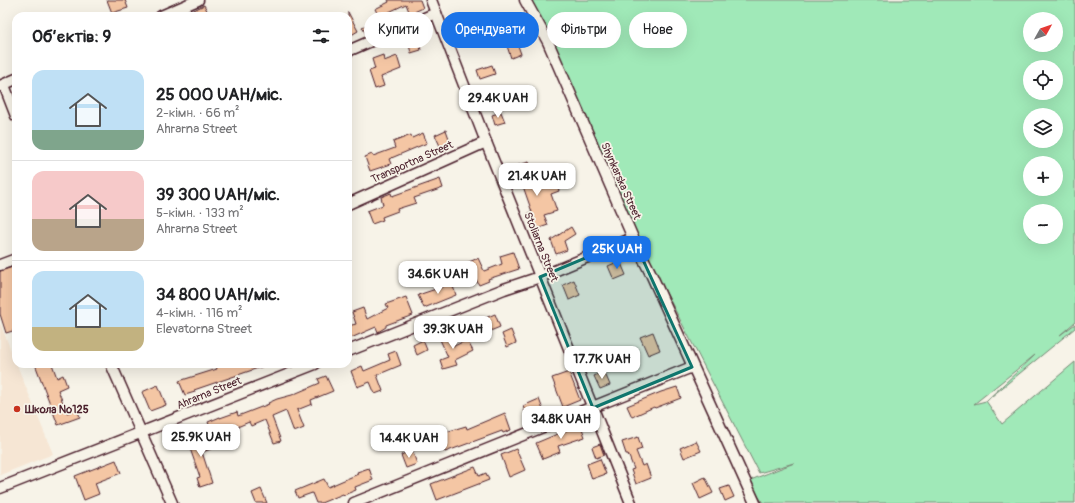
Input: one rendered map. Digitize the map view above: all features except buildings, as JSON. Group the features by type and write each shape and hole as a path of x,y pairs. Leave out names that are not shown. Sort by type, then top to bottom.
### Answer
{"street":[{"path":"171,12 198,0"},
{"name":"Stoliarna Street","path":"431,0 486,142 631,503"},
{"name":"Shynkarska Street","path":"525,0 551,48 633,238 651,274 755,503"},
{"path":"352,49 436,12"},
{"path":"12,81 2,85 12,107"},
{"name":"Transportna Street","path":"352,202 486,142"},
{"path":"352,349 633,238"},
{"path":"0,265 12,260"},
{"path":"354,503 692,367"},
{"path":"113,368 172,503"},
{"name":"Ahrarna Street","path":"0,488 305,368"}],"highlighted area":[{"path":"633,238 692,367 593,408 540,277"}],"shaded area":[{"name":"Школа №125","path":"0,323 12,353 12,368 18,368 53,454 0,475"}],"green space":[{"path":"527,0 1075,0 1075,322 1060,335 1075,324 1075,328 986,401 1002,424 1075,362 1075,503 763,503 748,481 794,463 759,473 639,240 549,48 621,48 621,12 547,12 547,43 539,26 539,12 533,12","holes":["1035,355 986,401 974,404"]}],"place":[{"name":"Школа №125","path":"17,409"}]}
